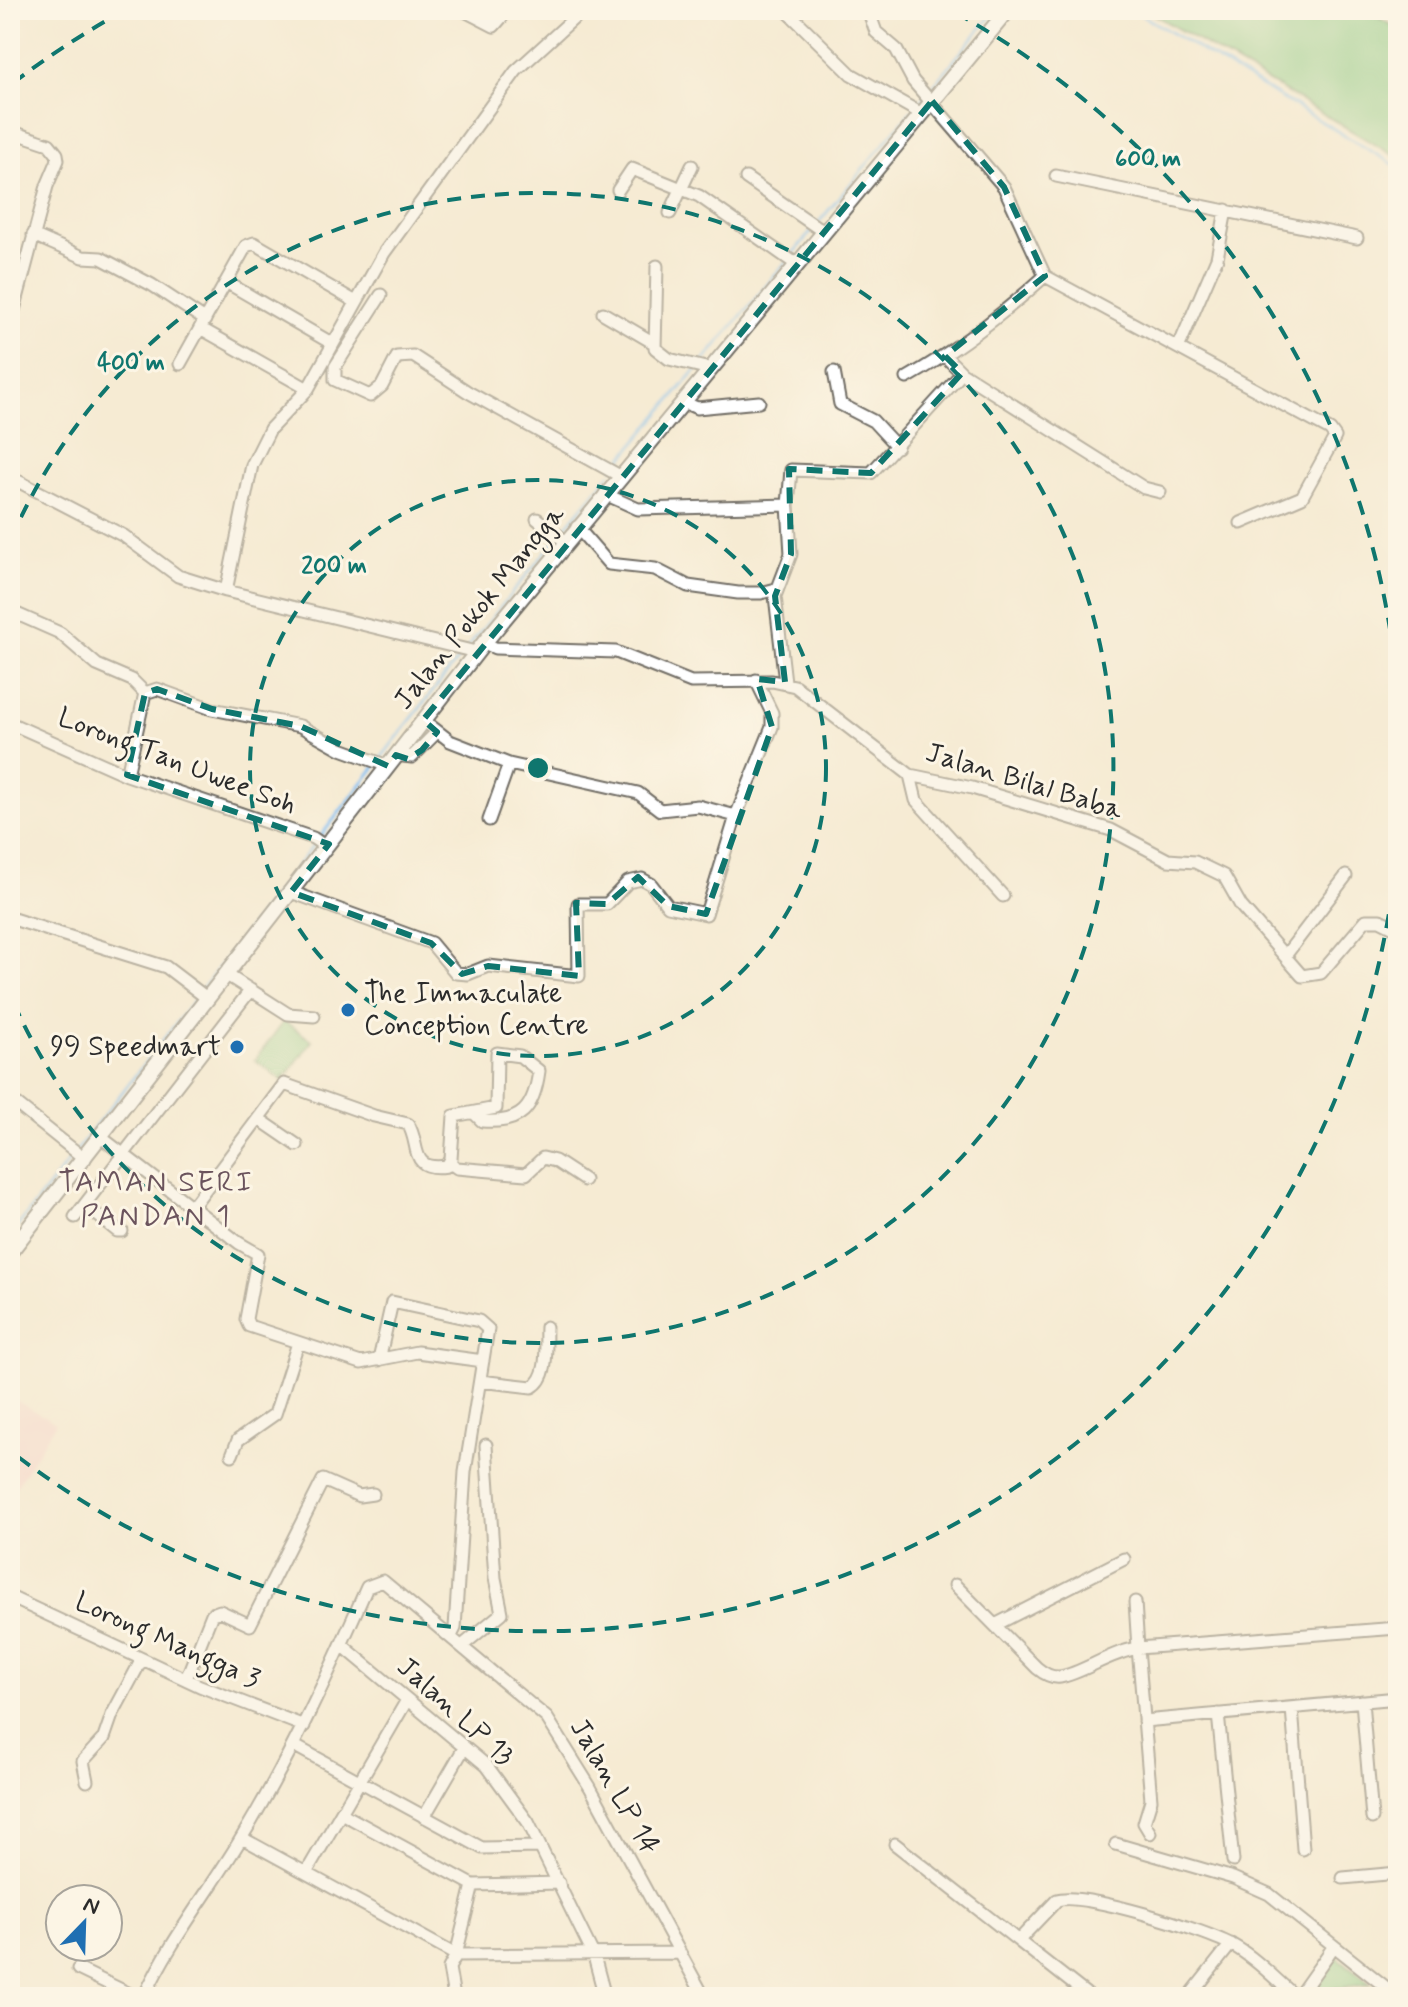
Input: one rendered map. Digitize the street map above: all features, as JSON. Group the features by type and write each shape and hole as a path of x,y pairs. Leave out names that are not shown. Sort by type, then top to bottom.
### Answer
{"main road":[{"name":"Jalan Pokok Mangga","path":"10,1252 80,1154 102,1138 202,994 227,975 291,892 320,843 423,720 561,538 577,527 605,494 614,472 683,402 703,367 1008,10"}],"street":[{"path":"463,10 494,26 508,10"},
{"path":"226,591 252,465 270,429 308,389 384,253 516,71 583,10"},
{"path":"786,10 851,74 919,112"},
{"path":"868,10 876,32 896,49 905,70 1004,187 1045,276 1324,426 1335,437 1302,497 1241,523"},
{"path":"10,131 49,144 57,154 10,325"},
{"path":"670,213 692,166"},
{"path":"618,190 632,169 699,196 794,262"},
{"path":"1056,176 1357,238"},
{"path":"746,178 819,228"},
{"path":"1179,346 1217,258 1226,210"},
{"path":"33,235 83,257 101,258 152,285 202,324 308,389"},
{"path":"180,364 246,246 254,243 356,302"},
{"path":"657,266 654,343 660,355 703,367"},
{"path":"907,378 945,356 1006,311 1045,276"},
{"path":"226,282 333,344"},
{"path":"381,295 335,367 335,380 370,396 382,386 397,357 413,356 468,392 614,472"},
{"path":"603,313 654,343"},
{"path":"945,356 962,373 1144,488 1160,492"},
{"path":"834,372 840,404 873,421 897,447"},
{"path":"785,682 776,589 791,554 788,505 791,470 865,474 879,466 962,373"},
{"path":"683,402 697,408 759,402"},
{"name":"Jalan Bilal Baba","path":"10,477 124,536 178,576 226,591 456,647 616,652 691,682 785,682 804,692 910,775 1030,805 1111,830 1168,860 1195,862 1224,876 1241,906 1302,976 1321,973 1361,924 1373,918 1398,929"},
{"path":"605,494 638,509 788,505"},
{"path":"537,519 561,538"},
{"path":"577,527 609,564 655,569 688,586 738,593 761,593 776,589"},
{"path":"10,611 60,633 97,665 132,680 145,693"},
{"path":"291,892 431,943 456,973 468,974 488,966 579,976 578,904 607,904 628,882 642,879 651,884 668,906 706,914 736,816 772,727 772,713 756,680"},
{"path":"145,693 157,689 223,711 300,726 341,749 386,761 412,757 437,732"},
{"path":"127,775 145,693"},
{"path":"423,720 437,732 509,764 638,793 660,810 698,806 736,816"},
{"name":"Lorong Tan Uwee Soh","path":"10,723 127,775 320,843"},
{"path":"489,820 509,764"},
{"path":"910,775 916,800 1003,896"},
{"path":"1285,956 1346,876"},
{"path":"10,918 166,967 202,994"},
{"path":"227,975 249,992 288,1014 314,1016"},
{"path":"75,1217 249,992"},
{"path":"450,1163 454,1116 496,1108 497,1053 520,1056 539,1071 535,1099 516,1116 482,1121 474,1113"},
{"path":"192,1207 284,1084 374,1116 401,1120 412,1130 415,1153 422,1162 439,1167 450,1163"},
{"path":"10,1099 80,1154"},
{"path":"259,1119 297,1145"},
{"path":"102,1138 239,1243 258,1254 246,1323 361,1363 417,1352 483,1361"},
{"path":"450,1163 457,1168 526,1174 543,1158 555,1161 584,1180"},
{"path":"85,1205 117,1231 122,1231"},
{"path":"379,1360 389,1305 396,1302 479,1321 488,1329 465,1472 455,1628 451,1636"},
{"path":"480,1381 532,1387 538,1384 544,1371 546,1327"},
{"path":"232,1455 238,1440 275,1414 298,1343"},
{"path":"462,1646 498,1619 502,1608 495,1578 486,1445"},
{"path":"186,1679 212,1614 220,1611 250,1625 323,1480 359,1496 373,1494"},
{"path":"995,1625 1124,1559"},
{"name":"Jalan LP 14","path":"342,1645 370,1584 388,1583 547,1718 590,1787 677,1953 704,1997"},
{"path":"955,1585 1037,1668 1052,1676 1068,1674 1114,1652 1138,1648 1398,1628"},
{"name":"Lorong Mangga 3","path":"10,1597 186,1679 304,1726"},
{"path":"1135,1602 1151,1800 1144,1823 1150,1833"},
{"path":"144,1997 159,1965 242,1838 295,1746 342,1645"},
{"name":"Jalan LP 13","path":"342,1645 487,1766 528,1822 594,1956 605,1997"},
{"path":"87,1781 83,1761 104,1738 112,1715 142,1659"},
{"path":"1144,1721 1398,1698"},
{"path":"306,1873 407,1700"},
{"path":"1362,1701 1372,1818"},
{"path":"1292,1708 1303,1849"},
{"path":"1218,1714 1233,1861"},
{"path":"295,1746 482,1848 540,1847"},
{"path":"424,1817 464,1748"},
{"path":"341,1813 473,1885 559,1883"},
{"path":"242,1838 456,1955 677,1953"},
{"path":"895,1844 1090,1997"},
{"path":"1116,1844 1252,1885 1285,1904 1398,1997"},
{"path":"1343,1878 1398,1873"},
{"path":"454,1997 449,1968 456,1955 473,1885"},
{"path":"1019,1940 1048,1906 1068,1897 1186,1928 1231,1944 1297,1997 1334,1946"},
{"path":"1189,1997 1231,1944"},
{"path":"78,1969 136,1997"}],"highlighted area":[{"path":"932,101 1004,187 1045,276 945,356 962,373 871,473 789,469 791,554 775,596 785,682 757,679 772,727 706,914 668,906 638,877 607,904 576,903 579,976 488,966 462,974 431,943 291,892 329,844 127,775 145,693 157,689 212,709 300,726 388,766 396,755 408,759 422,750 437,732 423,720"}],"shaded area":[{"path":"10,1397 56,1423 11,1495 10,1495"}],"green space":[{"path":"1146,10 1365,10 1398,29 1398,158"},
{"path":"284,1021 312,1041 283,1080 255,1060"},
{"path":"1336,1956 1371,1984 1322,1990 1316,1985"}],"waterway":[{"path":"916,106 996,10"},
{"path":"1133,10 1398,167"},
{"path":"819,222 911,111"},
{"path":"791,256 814,228"},
{"path":"701,364 786,262"},
{"path":"614,468 696,370"},
{"path":"561,533 610,474"},
{"path":"467,648 556,539"},
{"path":"381,758 462,654"},
{"path":"320,837 377,764"},
{"path":"202,989 315,843"},
{"path":"10,1236 198,995"}],"place":[{"name":"The Immaculate Conception Centre","path":"348,1010"},
{"name":"99 Speedmart","path":"237,1047"}],"district":[{"name":"TAMAN SERI PANDAN 1","path":"156,1199"}]}
